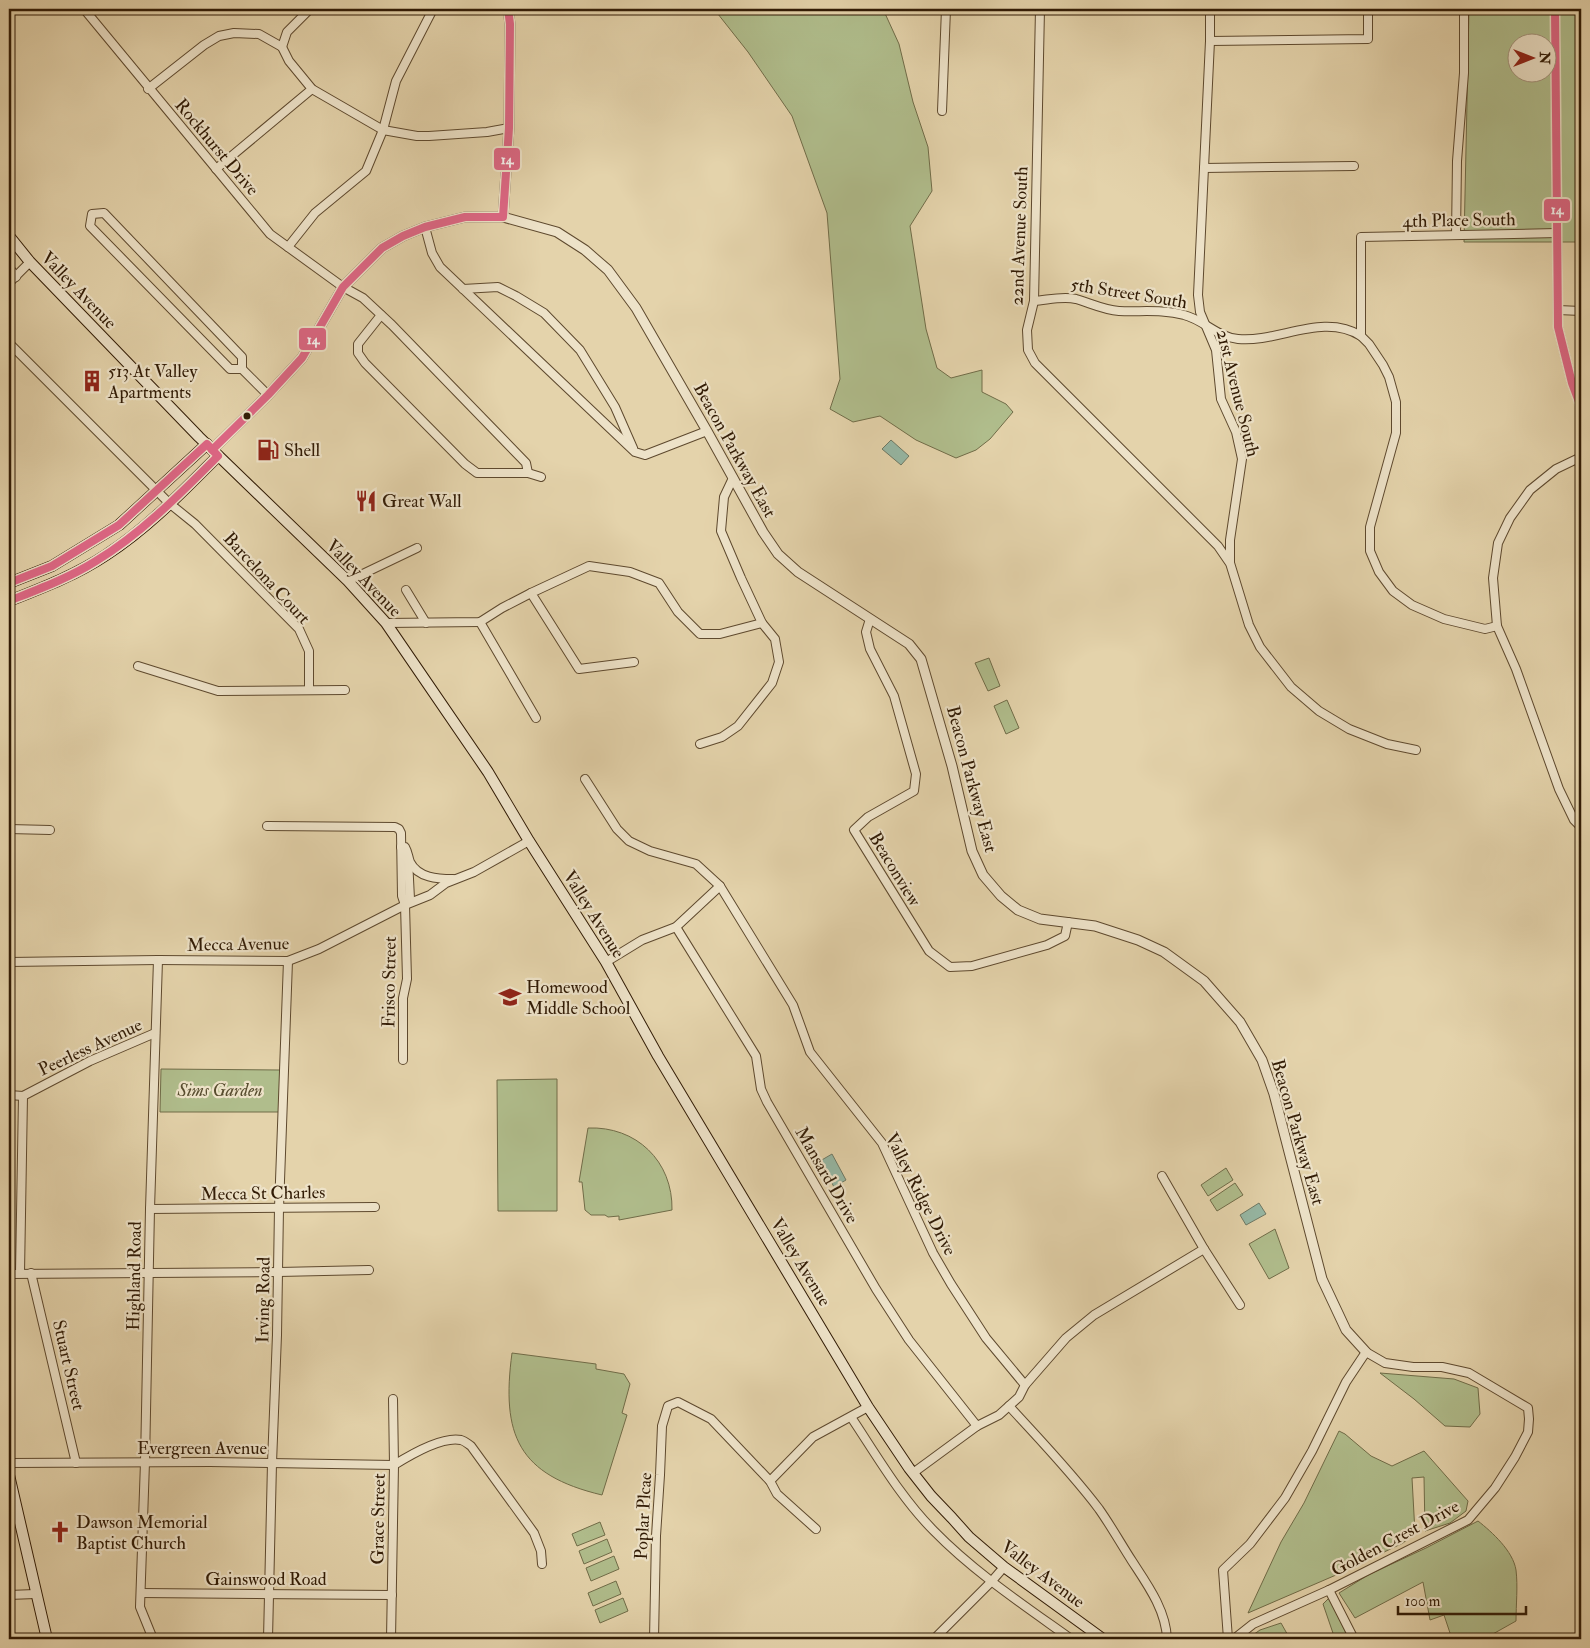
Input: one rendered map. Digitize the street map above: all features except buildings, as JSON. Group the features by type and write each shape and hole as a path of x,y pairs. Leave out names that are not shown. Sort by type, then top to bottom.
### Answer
{"main road":[{"name":"Valley Avenue","path":"9,236 30,262 212,450 348,581 386,623 488,772 529,841 606,962 664,1064 868,1407 913,1473 931,1496 1004,1567 1103,1639"},
{"path":"9,583 52,566 119,526 157,491 212,450"},
{"path":"9,601 73,574 106,555 137,532 169,503 212,450"},
{"path":"9,1475 35,1594 47,1639"}],"street":[{"name":"Rockhurst Drive","path":"84,9 148,89 270,234 343,287 363,298 526,463 528,473"},
{"path":"282,47 287,32 310,9"},
{"path":"288,247 315,213 366,171 383,130 396,81 431,13 431,9"},
{"path":"503,217 509,128 510,24 508,9"},
{"path":"942,111 946,9"},
{"name":"22nd Avenue South","path":"1040,9 1034,301 1028,330 1028,350 1035,363 1218,546 1230,563"},
{"name":"21st Avenue South","path":"1210,9 1198,295 1200,312 1216,350 1221,399 1236,432 1242,458 1230,540 1230,563 1248,625 1260,647 1291,687 1319,710 1350,729 1387,744 1416,750"},
{"path":"1210,41 1368,39 1368,9"},
{"path":"1456,235 1457,161 1464,73 1464,9"},
{"path":"1554,9 1558,310 1560,337 1572,383 1581,407"},
{"path":"148,89 204,45 219,36 234,32 259,34 282,47 289,61 312,89 383,130 429,136 487,132 509,128"},
{"path":"216,169 312,89"},
{"path":"1204,168 1354,166"},
{"path":"242,369 242,357 104,213 92,214 90,226 230,369 242,369 268,395"},
{"name":"Beacon Parkway East","path":"212,450 268,395 302,358 343,287 382,248 402,236 424,226 465,217 503,217 557,232 585,250 608,270 636,308 763,532 778,554 798,572 908,644 921,659 952,766 972,851 983,874 1001,896 1018,910 1040,919 1095,926 1138,940 1164,952 1204,981 1240,1022 1262,1060 1274,1094 1322,1280 1346,1330 1366,1352"},
{"path":"424,226 432,253 440,267 635,452 645,455 707,431"},
{"name":"4th Place South","path":"1361,336 1361,237 1557,233"},
{"path":"9,283 30,262"},
{"path":"9,267 16,277"},
{"path":"463,289 498,288 516,296 544,313 580,350 616,407 635,452"},
{"name":"5th Street South","path":"1034,301 1065,298 1118,310 1183,314 1231,339 1250,340 1278,336 1315,327 1334,328 1361,336"},
{"path":"1558,310 1581,311"},
{"path":"381,315 358,344 358,353 365,363 477,473 528,473 540,476"},
{"path":"1361,336 1369,344 1383,365 1389,377 1396,402 1396,432 1370,528 1370,551 1379,572 1393,591 1412,605 1452,621 1485,629 1498,626"},
{"name":"Barcelona Court","path":"9,343 169,503 195,524 298,629 309,651 309,690"},
{"path":"1581,457 1556,469 1530,490 1510,518 1498,543 1493,578 1498,626 1559,788 1574,820 1581,827"},
{"path":"700,744 722,737 738,726 772,683 779,662 775,639 762,623 721,531 724,497 733,478"},
{"path":"348,581 417,548"},
{"path":"386,623 480,622 502,608 589,566 630,572 659,583 678,612 700,634 720,634 762,623"},
{"path":"406,590 426,622"},
{"path":"532,594 579,670 634,662"},
{"name":"Beaconview","path":"870,619 866,632 870,649 894,696 916,774 914,791 868,817 854,830 929,952 950,966 972,966 1047,945 1065,936 1068,922"},
{"path":"480,622 536,718"},
{"path":"138,666 218,691 345,690"},
{"name":"Valley Ridge Drive","path":"585,779 617,829 629,841 650,851 696,864 720,886 793,1005 810,1052 882,1143 933,1253 950,1284 986,1338 1025,1385"},
{"path":"266,826 395,827 399,829 410,863 421,873 433,878 455,879"},
{"path":"9,830 50,830"},
{"name":"Mecca Avenue","path":"9,962 288,961 319,949 405,905 430,896 446,882 480,868 529,841"},
{"name":"Frisco Street","path":"403,1060 402,998 407,979 405,905 410,899 404,848"},
{"path":"606,962 642,940 676,927 720,886"},
{"name":"Mansard Drive","path":"676,927 756,1056 761,1089 767,1102 876,1289 909,1340 977,1426"},
{"name":"Highland Road","path":"153,1639 140,1607 140,1593 158,960"},
{"name":"Irving Road","path":"268,1639 279,1272 279,1208 288,961"},
{"name":"Peerless Avenue","path":"9,1095 23,1096 90,1061 155,1033"},
{"path":"20,1273 23,1096"},
{"path":"1162,1176 1204,1249 1240,1305"},
{"name":"Mecca St Charles","path":"150,1208 375,1208"},
{"path":"913,1473 977,1426 999,1415 1019,1397 1025,1385 1066,1338 1094,1315 1204,1249"},
{"path":"9,1274 369,1270"},
{"name":"Stuart Street","path":"31,1273 76,1463"},
{"path":"1228,1639 1223,1570 1250,1544 1285,1498 1312,1451 1351,1373 1366,1352"},
{"name":"Golden Crest Drive","path":"1234,1639 1253,1624 1329,1590 1468,1520 1495,1488 1528,1432 1528,1408 1469,1373 1442,1367 1414,1367 1385,1363 1366,1352"},
{"name":"Grace Street","path":"391,1639 394,1464 393,1399"},
{"name":"Poplar Plcae","path":"654,1639 656,1536 662,1426 668,1406 678,1402 711,1419 770,1481"},
{"path":"1009,1406 1052,1452 1099,1510 1150,1588 1161,1610 1167,1630 1167,1639"},
{"path":"816,1529 777,1494 770,1481 813,1437 868,1407"},
{"path":"851,1417 898,1490 934,1531 991,1582 1071,1639"},
{"path":"394,1464 417,1452 450,1440 462,1440 471,1446 534,1533 541,1551 542,1564"},
{"name":"Evergreen Avenue","path":"9,1463 394,1464"},
{"path":"934,1639 1004,1567"},
{"name":"Golden Crest Drive","path":"1329,1590 1354,1639"},
{"name":"Gainswood Road","path":"140,1593 392,1595"},
{"path":"9,1595 35,1594"}],"green space":[{"path":"714,9 883,9 899,44 913,102 928,147 932,191 910,226 926,329 937,368 951,378 982,370 982,392 1006,404 1013,412 990,439 976,450 956,458 916,440 880,416 853,422 830,409 840,379 827,213 792,116 748,52"},
{"path":"1469,9 1581,9 1581,242 1464,242"},
{"path":"989,658 1000,686 988,691 975,663"},
{"path":"1007,700 1019,728 1006,734 994,706"},
{"name":"Sims Garden","path":"161,1069 280,1070 280,1112 160,1112"},
{"path":"557,1079 557,1211 498,1211 497,1080"},
{"path":"588,1128 622,1133 636,1140 648,1150 659,1162 666,1176 671,1192 672,1210 619,1220 619,1216 591,1215 585,1210 582,1182 579,1182"},
{"path":"1226,1168 1233,1180 1208,1196 1201,1185"},
{"path":"1235,1183 1243,1195 1217,1211 1210,1200"},
{"path":"1275,1229 1289,1268 1269,1279 1249,1244"},
{"path":"512,1353 596,1364 596,1369 624,1374 630,1384 622,1413 627,1415 602,1495 574,1487 551,1476 534,1463 521,1447 513,1429 510,1407 509,1382"},
{"path":"1380,1373 1454,1379 1478,1388 1480,1414 1470,1427 1445,1426"},
{"path":"1339,1431 1371,1456 1392,1466 1424,1451 1468,1501 1466,1511 1450,1523 1425,1531 1424,1477 1412,1478 1415,1533 1403,1543 1336,1575 1248,1613 1281,1542 1304,1503"},
{"path":"1478,1521 1501,1542 1514,1563 1517,1582 1516,1621 1484,1639 1452,1639 1444,1615 1430,1620 1423,1582 1355,1618 1339,1593 1368,1575"},
{"path":"600,1522 605,1535 577,1546 572,1534"},
{"path":"607,1539 612,1552 584,1564 579,1551"},
{"path":"614,1556 619,1569 591,1581 586,1568"},
{"path":"616,1581 621,1594 593,1606 588,1593"},
{"path":"623,1598 628,1611 600,1623 595,1610"},
{"path":"1329,1598 1349,1639 1335,1639 1323,1604"},
{"path":"1281,1623 1290,1639 1247,1639 1260,1630"}],"shaded area":[{"path":"891,440 909,456 901,465 882,449"},
{"path":"832,1154 846,1180 834,1187 820,1161"},
{"path":"1259,1203 1266,1214 1246,1225 1240,1215"}],"transit line":[{"name":"14","path":"212,450 268,395 302,358 343,287 382,248 403,236 425,227 465,217 503,217 509,128 510,24 508,9"},
{"name":"14","path":"1555,9 1558,327 1572,383 1581,407"},
{"name":"14","path":"9,583 52,566 119,525 207,444 218,456 160,512 113,550 75,573 9,601"}],"place":[{"name":"513 At Valley Apartments","path":"92,381"},
{"name":"Shell","path":"268,450"},
{"name":"Great Wall","path":"366,501"},
{"name":"Homewood Middle School","path":"510,997"},
{"name":"Dawson Memorial Baptist Church","path":"60,1532"}]}
